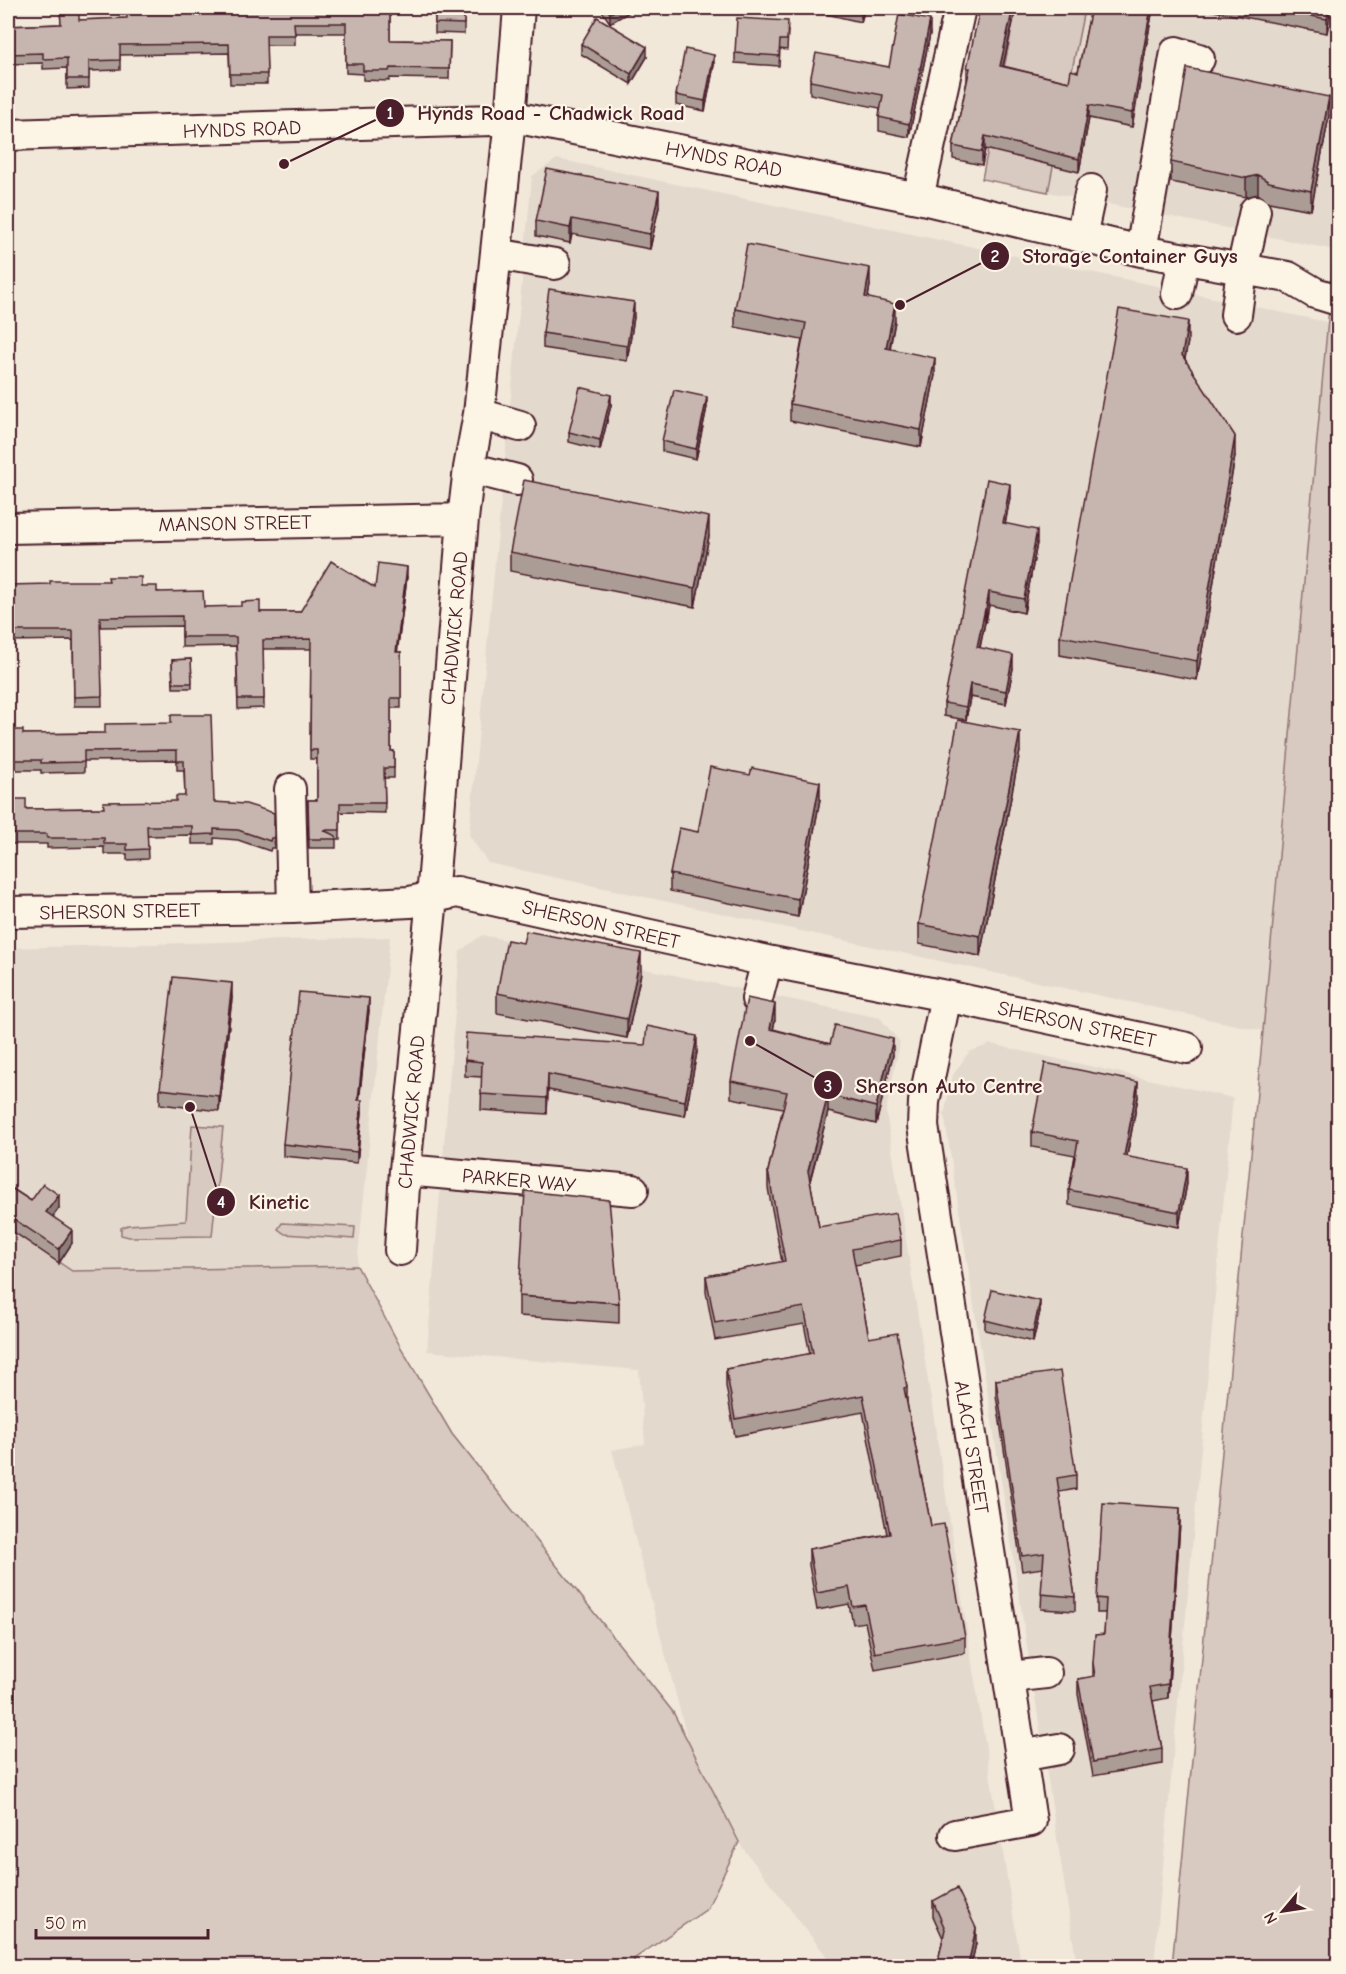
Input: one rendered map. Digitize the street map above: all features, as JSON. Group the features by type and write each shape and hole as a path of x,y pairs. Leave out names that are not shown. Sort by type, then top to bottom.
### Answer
{"street":[{"name":"CHADWICK ROAD","path":"400,1250 405,1170 432,898 463,519 479,414 510,119 519,8"},
{"path":"918,198 960,8"},
{"path":"1141,251 1176,52 1198,59"},
{"name":"HYNDS ROAD","path":"8,135 524,119 918,198 1184,260 1288,278 1315,293 1338,300"},
{"path":"1081,237 1091,190"},
{"path":"1236,315 1242,270 1255,211"},
{"path":"496,254 555,264"},
{"path":"1177,294 1184,260"},
{"path":"479,414 520,426"},
{"path":"469,468 517,480"},
{"name":"MANSON STREET","path":"8,528 463,519"},
{"path":"290,789 293,908"},
{"name":"SHERSON STREET","path":"8,912 293,908 410,902 458,892 767,961 946,996 1187,1048"},
{"path":"757,999 767,961"},
{"name":"ALACH STREET","path":"946,996 924,1102 923,1126 1031,1821 955,1835"},
{"name":"PARKER WAY","path":"405,1170 633,1190"},
{"path":"1009,1677 1046,1673"},
{"path":"1021,1756 1059,1749"}],"shaded area":[{"path":"1016,8 1040,8 1083,15 1048,192 982,179"},
{"path":"1040,8 1338,8 1338,209 1335,250 1048,192 1083,16"},
{"path":"557,159 1327,322 1263,1031 488,863 469,835 532,176"},
{"path":"1338,209 1338,1966 1172,1966 1263,1031"},
{"path":"482,935 880,1018 900,1042 886,1111 1020,1957 1016,1966 834,1966 702,1795 612,1450 645,1444 639,1370 427,1351 460,951"},
{"path":"390,937 357,1266 8,1273 8,948"},
{"path":"991,1044 1233,1098 1154,1966 1077,1966 944,1114 953,1075 969,1052"},
{"path":"192,1125 223,1127 212,1236 129,1237 121,1235 121,1228 128,1225 186,1221"},
{"path":"282,1223 355,1227 354,1239 285,1234 278,1229"},
{"path":"8,1228 72,1271 357,1266 400,1346 452,1434 673,1712 739,1842 707,1909 634,1959 634,1966 8,1966"}],"building":[{"path":"60,8 79,8 79,20 127,18 127,8 390,8 390,40 450,41 449,69 390,68 389,71 363,71 363,64 346,64 346,23 294,23 295,35 266,35 267,74 230,74 229,44 120,45 120,60 89,61 89,79 67,79 67,58 43,59 43,53 8,54 8,26 61,24"},
{"path":"435,8 464,8 464,24 435,23"},
{"path":"606,8 619,8 610,13"},
{"path":"839,8 863,8 861,13"},
{"path":"980,8 1013,8 1000,66 1069,82 1071,70 1078,72 1091,8 1151,8 1132,113 1089,105 1079,159 985,136 982,152 953,146"},
{"path":"1271,8 1329,8 1327,19"},
{"path":"899,14 930,20 909,124 879,117 883,95 810,81 816,53 889,67"},
{"path":"597,17 647,47 631,74 581,44"},
{"path":"737,18 788,21 787,40 780,40 779,56 735,53"},
{"path":"685,49 714,55 705,101 676,95"},
{"path":"1187,68 1329,97 1311,191 1269,182 1258,175 1246,178 1171,162"},
{"path":"547,169 659,191 650,234 572,219 570,228 536,221"},
{"path":"747,244 870,268 865,297 895,304 886,348 935,358 921,430 790,404 806,323 735,309"},
{"path":"549,289 634,302 627,346 543,333"},
{"path":"1119,309 1188,321 1182,355 1235,436 1197,661 1060,636"},
{"path":"580,387 611,395 600,440 569,432"},
{"path":"674,390 707,397 696,449 662,441"},
{"path":"987,479 1010,484 1003,523 1037,530 1024,599 989,592 977,647 1013,655 1006,691 970,684 966,707 944,703"},
{"path":"524,480 709,517 695,588 510,552"},
{"path":"331,561 375,588 378,563 407,567 396,652 401,652 401,698 391,698 391,751 394,751 394,768 384,768 385,803 340,803 340,830 323,830 336,836 336,839 309,839 308,800 317,800 317,750 310,750 311,639 263,640 264,699 238,699 236,637 182,637 182,616 100,617 102,696 74,697 73,631 8,631 8,585 50,584 50,581 109,581 108,577 141,577 141,586 157,586 157,592 203,591 204,607 241,606 241,602 260,601 260,612 300,612"},
{"path":"191,659 192,683 173,683 172,660"},
{"path":"171,715 211,715 214,802 246,804 274,813 274,838 270,841 238,830 214,829 214,834 192,835 192,826 147,826 148,849 127,850 127,844 104,844 104,838 47,838 47,834 8,834 8,799 26,799 26,809 104,808 103,802 176,801 176,796 185,796 184,761 177,761 177,750 84,751 84,762 41,763 41,760 8,760 8,730 23,730 23,734 105,733 105,724 171,723"},
{"path":"958,720 1020,732 980,936 919,924"},
{"path":"710,767 750,775 752,768 820,782 798,899 670,874 679,828 698,832"},
{"path":"526,931 641,953 627,1019 497,993 507,940 523,943"},
{"path":"173,977 232,983 219,1096 160,1089"},
{"path":"299,992 369,998 358,1100 362,1100 357,1152 283,1144"},
{"path":"747,998 775,1004 770,1029 830,1044 835,1025 893,1039 876,1107 828,1095 808,1171 819,1227 896,1213 901,1240 852,1249 869,1338 897,1333 907,1387 904,1388 931,1526 944,1524 965,1637 875,1653 865,1605 853,1607 849,1587 817,1593 809,1549 890,1534 863,1395 735,1419 726,1369 813,1353 804,1307 715,1323 706,1276 785,1261 768,1171 787,1092 731,1081"},
{"path":"647,1026 697,1036 685,1101 548,1074 547,1098 481,1094 482,1062 465,1060 466,1033 645,1045"},
{"path":"1045,1063 1138,1082 1124,1156 1187,1168 1179,1212 1069,1190 1078,1141 1032,1132"},
{"path":"43,1184 59,1195 46,1212 72,1230 59,1249 8,1215 8,1186 31,1201"},
{"path":"525,1191 609,1200 619,1303 519,1296"},
{"path":"992,1290 1040,1301 1033,1332 985,1320"},
{"path":"1060,1371 1076,1475 1057,1478 1075,1597 1041,1594 1044,1553 1022,1556 996,1380"},
{"path":"1103,1503 1180,1508 1168,1684 1150,1687 1162,1749 1093,1762 1078,1679 1095,1676 1093,1663 1095,1635 1104,1634 1106,1599 1097,1598"},
{"path":"957,1888 976,1928 968,1966 937,1966 945,1929 933,1901"}],"place":[{"name":"Hynds Road - Chadwick Road","path":"284,164"},
{"name":"Storage Container Guys","path":"900,305"},
{"name":"Sherson Auto Centre","path":"750,1041"},
{"name":"Kinetic","path":"190,1107"}]}
